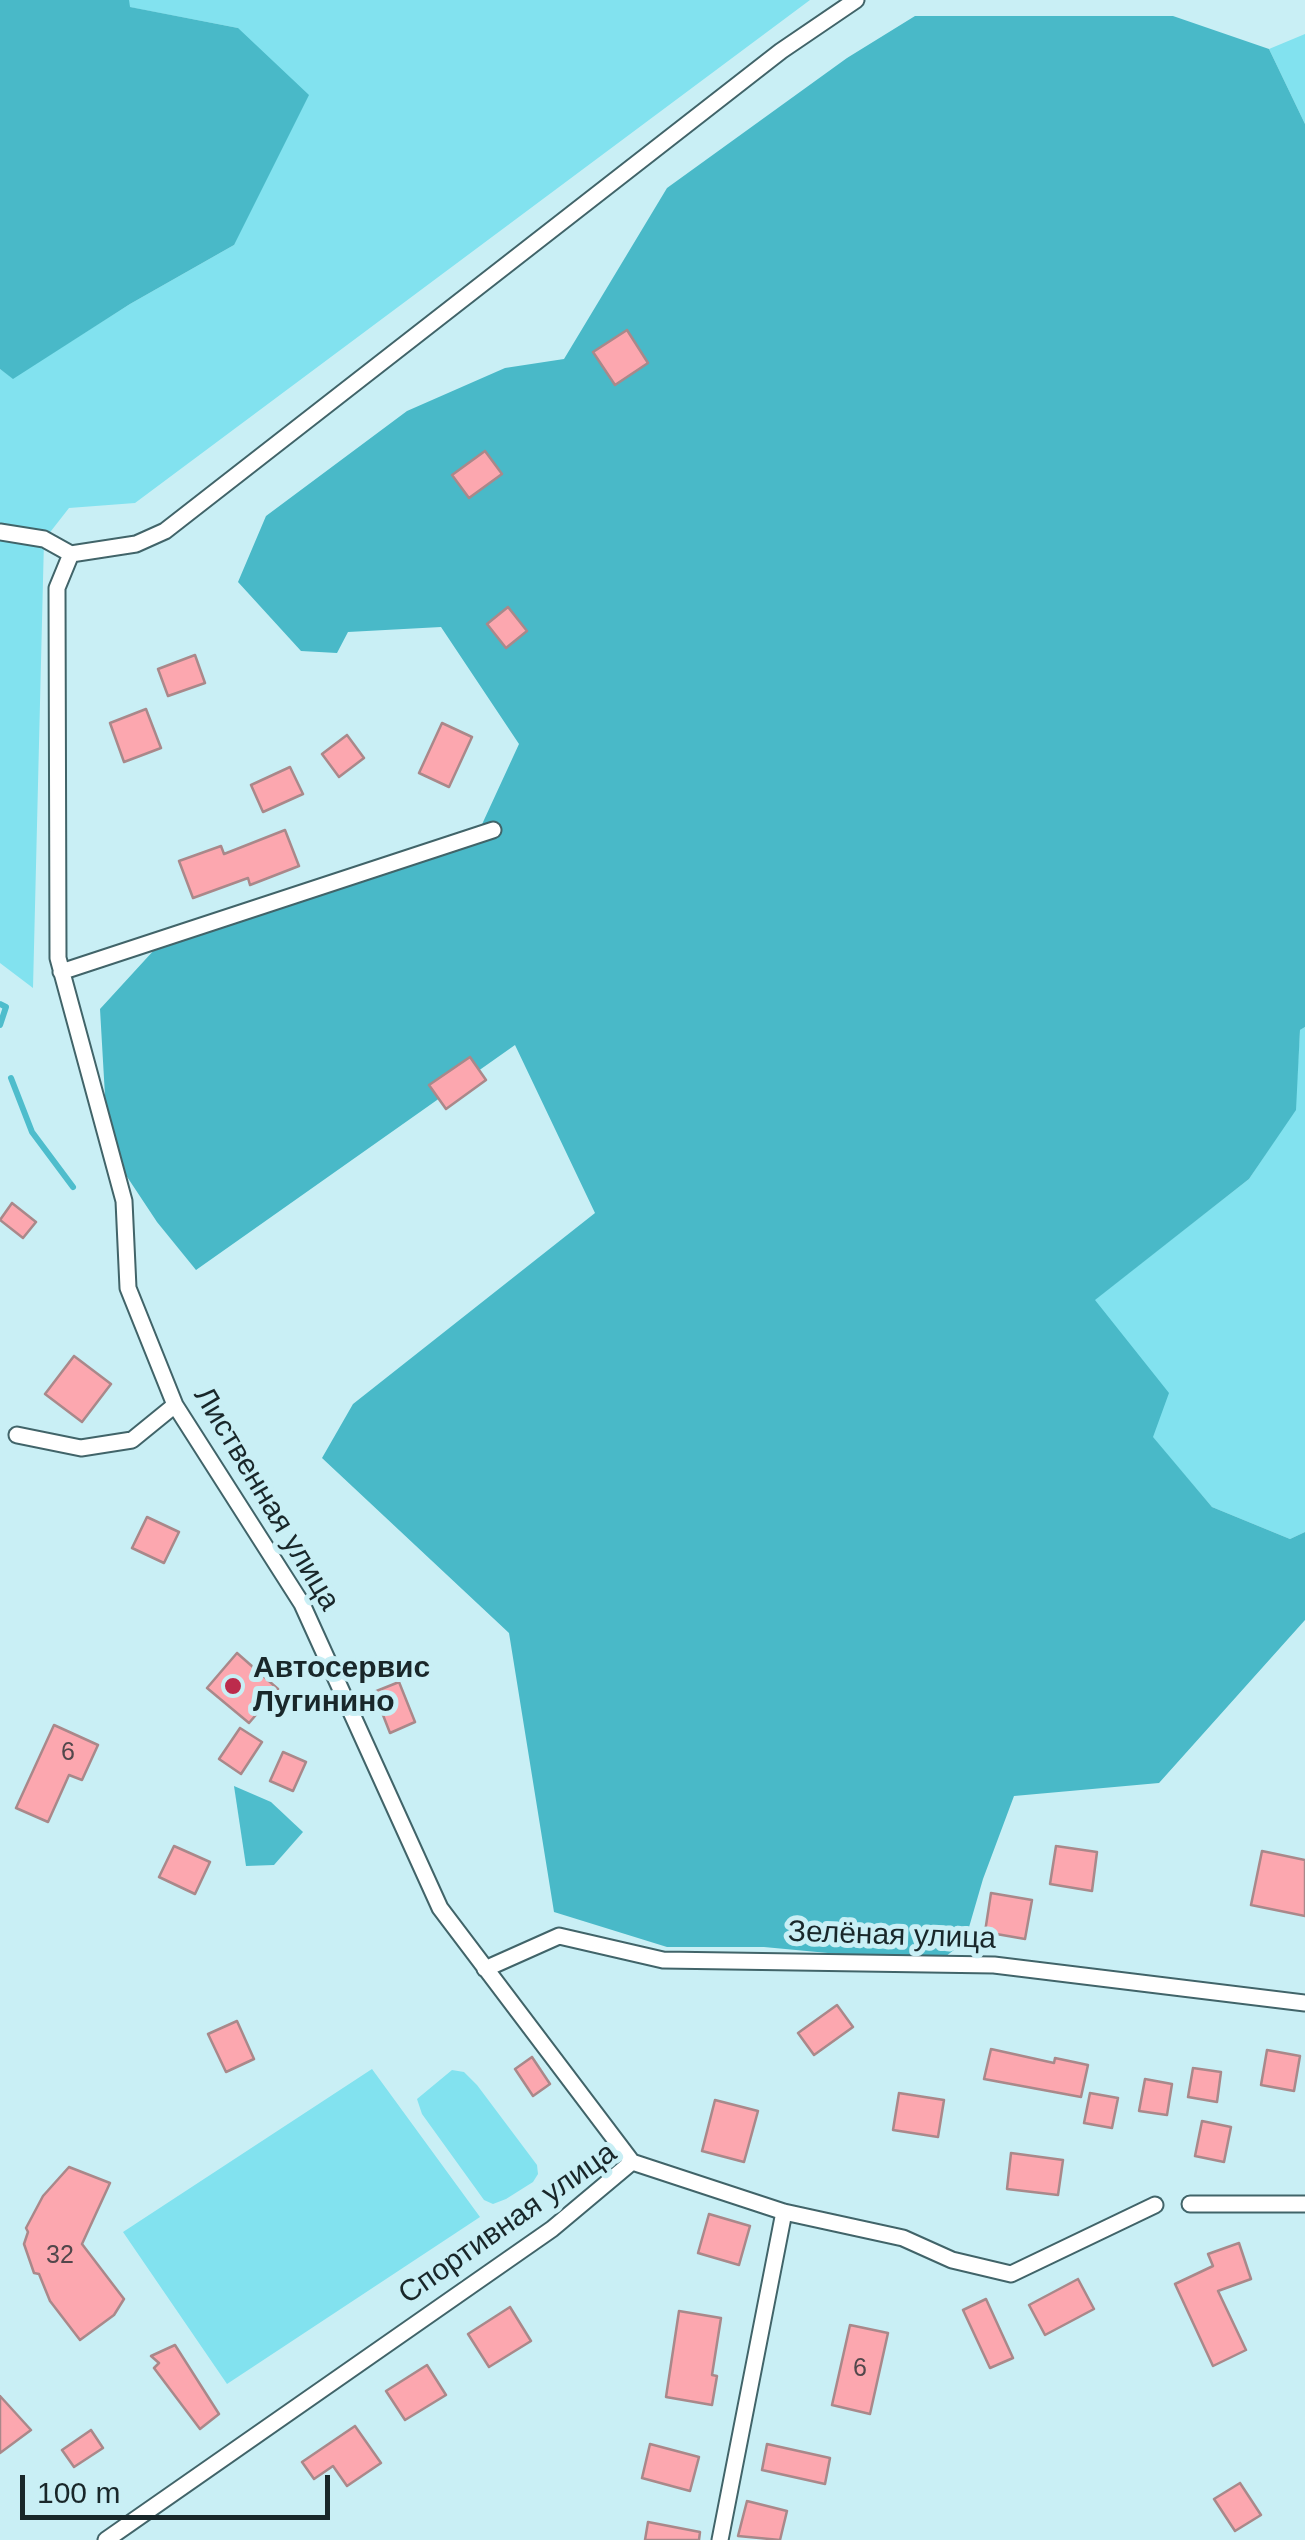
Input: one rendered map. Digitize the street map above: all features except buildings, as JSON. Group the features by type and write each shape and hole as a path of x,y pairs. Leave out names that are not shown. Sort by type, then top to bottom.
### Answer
{"street":[{"path":"0,532 44,539 71,554 136,544 166,531 781,51 856,0"},
{"name":"Лиственная улица","path":"71,554 56,588 58,958 124,1201 128,1288 174,1405 302,1604 440,1908 632,2162"},
{"path":"61,972 493,830"},
{"path":"17,1435 81,1448 132,1440 174,1405"},
{"name":"Зелёная улица","path":"486,1968 559,1936 663,1960 994,1964 1305,2002"},
{"name":"Спортивная улица","path":"106,2540 552,2229 632,2162 784,2212 903,2238 952,2260 1011,2274 1156,2205"},
{"path":"1190,2204 1305,2204"},
{"path":"720,2540 784,2212"}],"shaded area":[{"path":"0,0 129,0 130,7 238,28 309,95 234,245 130,304 13,379 0,369"},
{"path":"129,0 810,0 135,503 69,508 44,540 33,988 0,963 0,369 13,378 130,304 234,245 238,28 129,7"},
{"path":"915,16 1173,16 1269,49 1305,124 1305,1027 1300,1030 1296,1110 1249,1179 1095,1300 1169,1393 1153,1437 1212,1507 1290,1539 1305,1532 1305,1620 1159,1783 1014,1796 965,1941 930,1969 860,1956 764,1947 667,1947 554,1912 509,1633 322,1458 353,1404 595,1213 515,1045 196,1270 157,1222 108,1148 100,1009 155,949 472,846 519,744 441,627 348,632 337,653 301,651 238,582 266,516 407,411 505,368 564,359 667,188 847,58"},
{"path":"1305,34 1305,124 1269,49"},
{"path":"1305,1027 1305,1532 1290,1539 1212,1507 1152,1437 1094,1300 1249,1179 1295,1110 1300,1030"},
{"path":"234,1786 271,1802 303,1832 274,1865 246,1866"},
{"path":"372,2069 480,2217 227,2384 123,2232"},
{"path":"452,2070 464,2072 477,2085 537,2165 538,2174 533,2182 493,2204 484,2200 422,2114 417,2099"}],"waterway":[{"path":"0,1004 6,1007 0,1025"},
{"path":"11,1078 32,1132 73,1187"}],"place":[{"name":"Автосервис Лугинино","path":"233,1686"}]}
